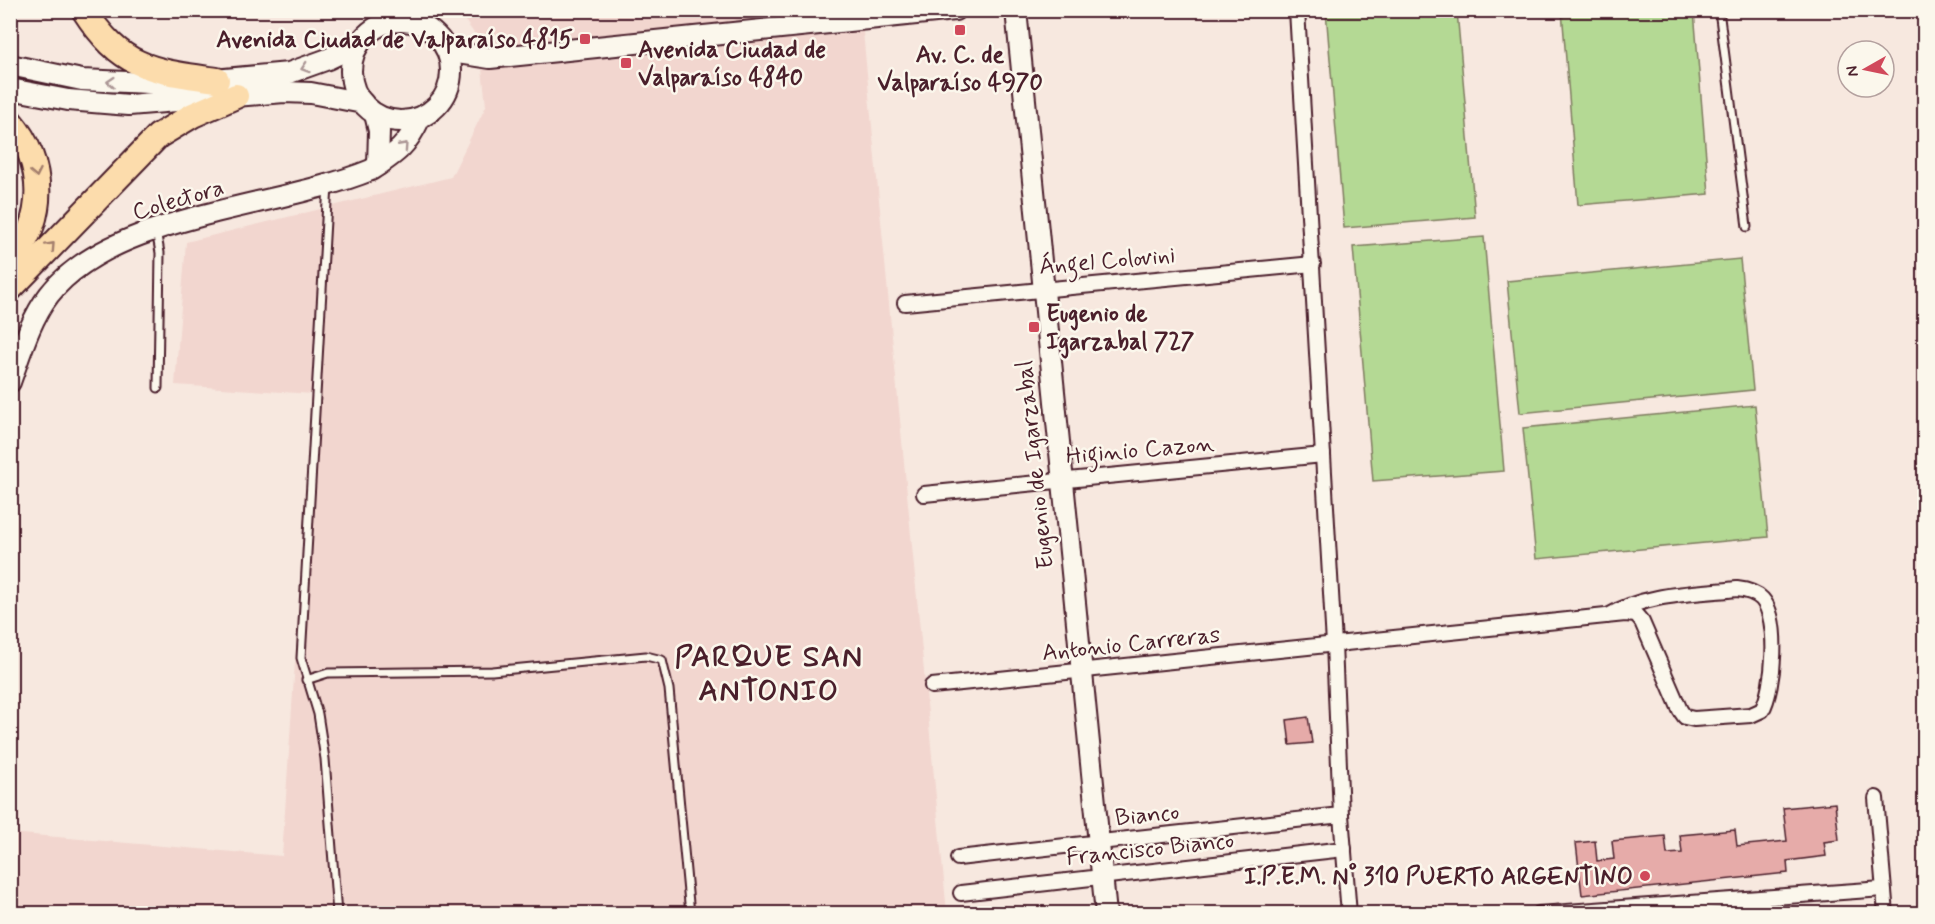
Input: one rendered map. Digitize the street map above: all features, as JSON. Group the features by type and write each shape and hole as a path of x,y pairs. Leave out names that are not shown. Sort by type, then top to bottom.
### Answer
{"highway":[{"path":"84,10 105,39 132,61 168,73 217,80"},
{"path":"10,289 158,136 193,115 236,96"},
{"path":"10,121 30,152 39,194 30,231 21,249 10,261"}],"main road":[{"path":"371,10 364,39 353,58 351,74 355,90 369,109 379,131 378,165"},
{"path":"393,10 427,28 446,48 450,59 450,83"},
{"path":"842,21 863,10"},
{"path":"446,48 458,53 490,58 955,10"},
{"name":"Eugenio de Igarzabal","path":"1016,10 1106,914"},
{"path":"10,65 54,75 146,84 289,73 328,59 364,39 382,25 397,21 413,22"},
{"path":"10,89 68,100 129,105 300,92 369,109 389,120 405,122 420,118 439,104 450,83 471,66 490,58"},
{"name":"Colectora","path":"10,382 38,312 67,275 91,256 115,244 156,231 362,173 399,152 411,139 420,118"}],"street":[{"path":"1297,10 1334,644 1341,815 1349,914"},
{"name":"Ángel Colovini","path":"905,303 1313,264"},
{"name":"Higinio Cazon","path":"924,494 1323,454"},
{"path":"1737,589 1752,591 1762,599 1770,614 1774,632 1768,692 1762,710 1751,716 1694,719 1685,717 1642,622 1636,615 1608,616 1625,605 1645,600 1737,589"},
{"name":"Antonio Carreras","path":"932,686 1608,616"},
{"path":"1876,798 1886,914"},
{"name":"Bianco","path":"958,858 1341,815"},
{"name":"Francisco Bianco","path":"961,893 1344,849"},
{"path":"1539,914 1883,888"}],"lane":[{"path":"1719,10 1747,227"},
{"path":"328,183 300,658 318,714 325,759 337,914"},
{"path":"156,231 160,253 158,388"},
{"path":"306,680 328,673 492,671 646,656 662,660 669,689 690,914"}],"shaded area":[{"path":"458,11 861,11 947,913 11,913 10,833 282,856 313,394 175,385 186,242 451,177 486,106 479,40"}],"green space":[{"path":"1326,11 1457,11 1475,217 1344,228"},
{"path":"1562,11 1694,11 1709,194 1578,205"},
{"path":"1484,237 1504,471 1373,481 1353,247"},
{"path":"1740,259 1753,390 1520,413 1507,281"},
{"path":"1755,405 1768,537 1536,559 1523,428"}],"building":[{"path":"1308,717 1312,743 1290,745 1287,720"},
{"name":"I.P.E.M. N° 310 PUERTO ARGENTINO","path":"1835,803 1839,840 1824,842 1826,856 1787,861 1788,873 1582,895 1576,843 1595,841 1597,861 1614,859 1612,841 1665,836 1667,854 1682,853 1680,835 1735,830 1737,846 1787,841 1783,808"}],"place":[{"name":"Av. C. de Valparaíso 4970","path":"960,30"},
{"name":"Avenida Ciudad de Valparaíso 4815","path":"585,39"},
{"name":"Avenida Ciudad de Valparaíso 4840","path":"626,63"},
{"name":"Eugenio de Igarzabal 727","path":"1034,327"},
{"name":"I.P.E.M. N° 310 PUERTO ARGENTINO","path":"1645,876"}],"district":[{"name":"PARQUE SAN ANTONIO","path":"769,673"}]}
